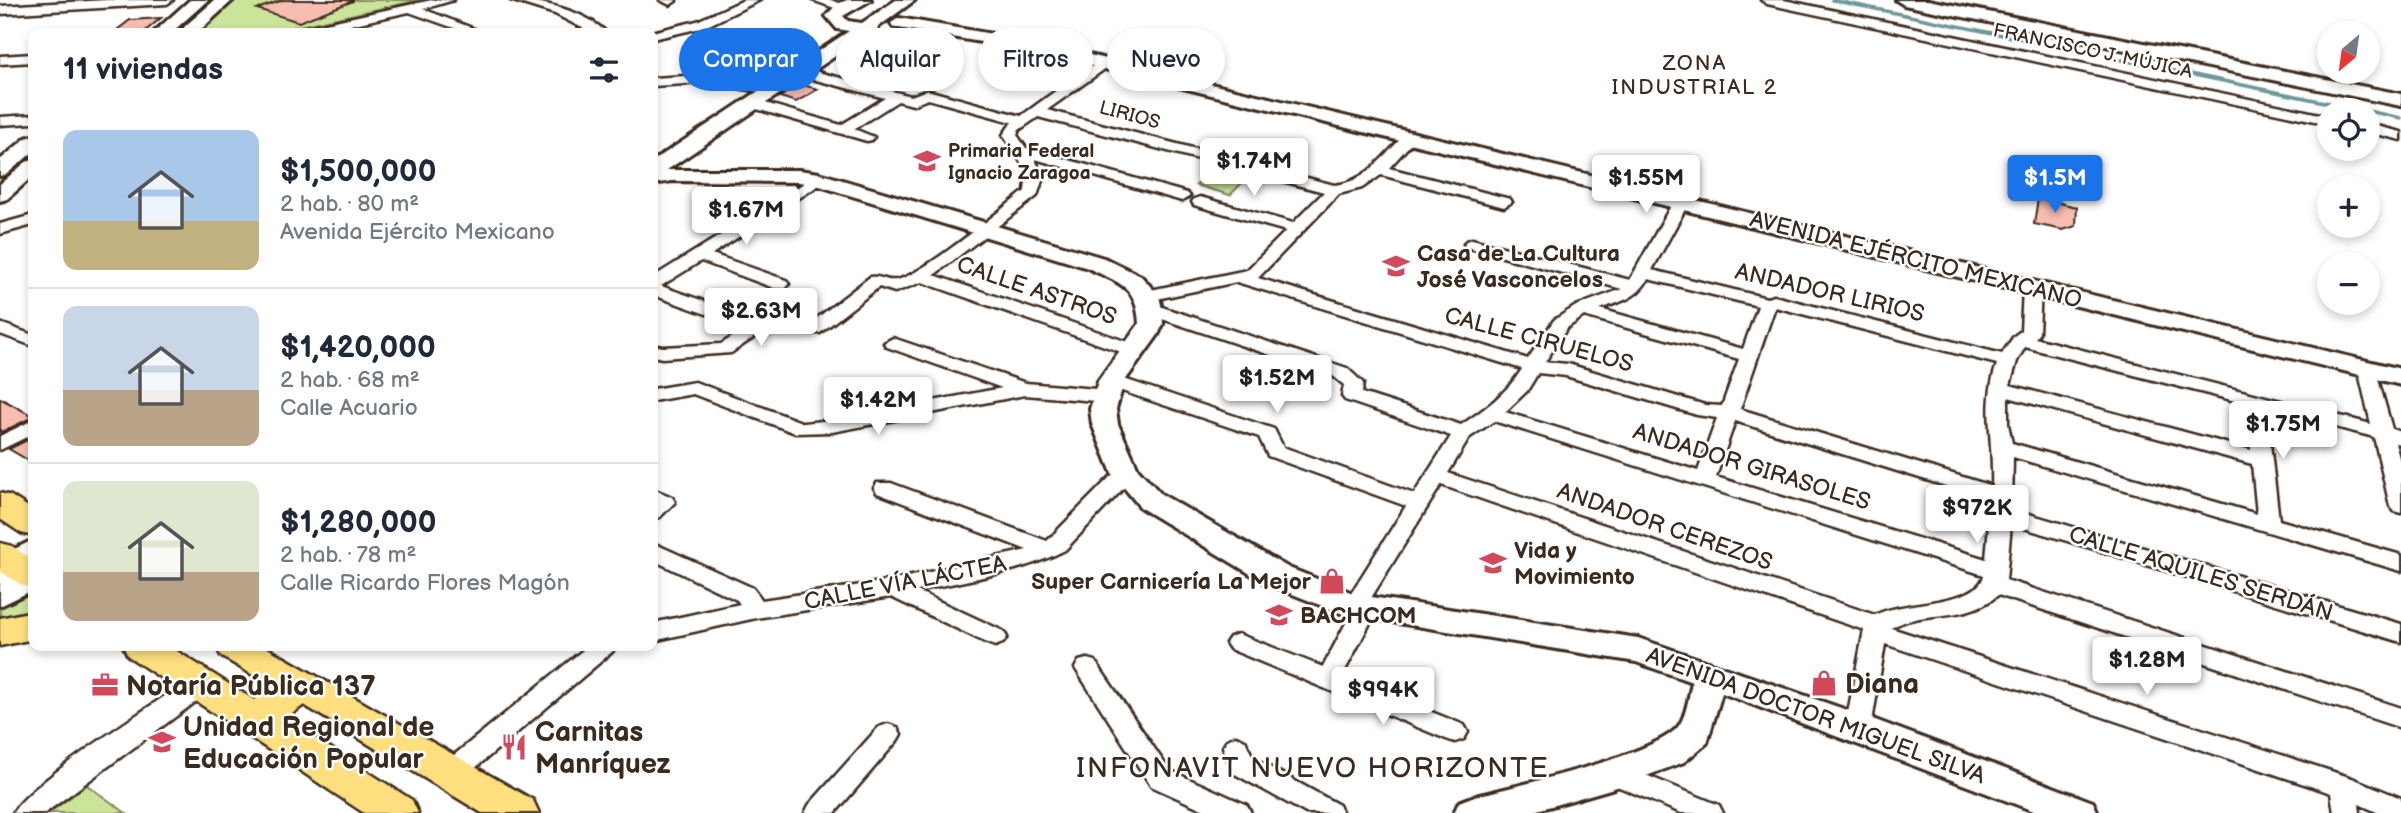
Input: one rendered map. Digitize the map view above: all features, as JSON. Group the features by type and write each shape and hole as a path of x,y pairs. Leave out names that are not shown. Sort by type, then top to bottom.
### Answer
{"main road":[{"path":"0,632 28,626"},
{"path":"149,651 397,813"},
{"path":"243,651 518,813"},
{"path":"255,720 304,685"}],"street":[{"path":"0,10 167,0"},
{"path":"167,28 200,0"},
{"path":"193,28 225,0"},
{"path":"325,28 448,0"},
{"path":"516,0 559,11 591,28"},
{"path":"658,34 701,24 754,0"},
{"path":"818,0 849,20 903,8"},
{"path":"822,47 849,20 863,0"},
{"path":"658,166 750,94 879,0"},
{"name":"FRANCISCO J. MÚJICA","path":"1767,0 2317,117"},
{"path":"1904,0 2401,100"},
{"path":"411,8 465,28"},
{"name":"AVENIDA EJÉRCITO MEXICANO","path":"903,8 979,28"},
{"name":"AVENIDA EJÉRCITO MEXICANO","path":"1093,55 2222,326 2401,377"},
{"path":"0,60 28,58"},
{"name":"AVENIDA EJÉRCITO MEXICANO","path":"1093,59 1252,93 1410,137 1535,162 1681,202 1834,233 2032,287 2401,361"},
{"path":"1093,71 1104,63"},
{"name":"LIRIOS","path":"822,77 913,101 927,94 1030,116 1334,190"},
{"path":"658,82 696,79 750,94 867,137"},
{"path":"663,141 750,94 763,91"},
{"path":"658,352 725,349 775,315 814,329 876,281 895,287 922,276 1020,204 1036,186 1036,174 1010,135 1013,128 1066,91"},
{"path":"842,130 896,97"},
{"path":"0,121 28,119"},
{"path":"2380,131 2401,136"},
{"path":"1149,303 1258,271 1334,190 1348,190 1371,177 1410,137"},
{"path":"0,170 28,146"},
{"path":"1022,151 1182,196"},
{"path":"0,195 28,170"},
{"path":"1378,170 1504,202"},
{"path":"658,177 786,176 819,179 1113,270 1133,281 1149,303 1151,324 1136,351 1109,388"},
{"path":"658,281 819,179"},
{"path":"1200,202 1297,229"},
{"path":"1328,680 1358,623 1354,606 1463,433 1491,414 1520,387 1560,324 1582,310 1626,293 1639,280 1681,202"},
{"path":"0,229 28,221"},
{"path":"1472,244 1639,280"},
{"path":"699,255 780,284"},
{"name":"CALLE ASTROS","path":"922,276 1136,351"},
{"name":"CALLE CIRUELOS","path":"1240,278 1534,367 1568,370 1704,411 1727,412"},
{"name":"ANDADOR LIRIOS","path":"1639,280 1768,303 1774,301 2007,361"},
{"path":"1858,727 1876,629 1886,618 1907,611 1961,607 1982,596 1994,578 2002,505 2003,447 1998,425 2001,389 2007,361 2020,340 2030,332 2032,287"},
{"path":"658,291 712,310"},
{"path":"1149,303 1340,372 1354,383 1353,396 1463,433"},
{"path":"1705,479 1768,303"},
{"path":"1582,310 1749,356"},
{"path":"0,328 28,339"},
{"path":"2020,340 2392,435"},
{"path":"893,343 1025,389"},
{"path":"2367,369 2392,435 2400,499"},
{"path":"658,394 695,388 802,429 832,426 1025,389 1109,388 1267,433 1275,451 1419,503"},
{"name":"AVENIDA DOCTOR MIGUEL SILVA","path":"1109,388 1103,409 1105,424 1126,473 1151,501 1278,576 1354,606 1638,650 1858,727 2080,813"},
{"path":"2001,389 2262,460"},
{"path":"2256,402 2269,524"},
{"path":"1727,412 2002,505"},
{"name":"ANDADOR GIRASOLES","path":"1491,414 1705,479 2401,718"},
{"path":"0,444 28,429"},
{"path":"2003,447 2401,563"},
{"name":"CALLE VÍA LÁCTEA","path":"658,631 756,609 894,588 1015,562 1057,545 1126,473"},
{"name":"ANDADOR CEREZOS","path":"1437,476 1876,629 2343,786 2401,810"},
{"path":"884,488 1049,550"},
{"name":"CALLE AQUILES SERDÁN","path":"2002,505 2401,633"},
{"path":"658,553 745,594 756,609"},
{"path":"0,595 21,567"},
{"path":"894,588 918,602 996,637"},
{"path":"1238,643 1455,732"},
{"path":"452,772 598,651"},
{"path":"1087,668 1160,778 1238,813"},
{"path":"1472,813 1614,773 1672,752 1695,733 1711,674"},
{"path":"26,813 64,782 201,685"},
{"path":"818,813 888,734"},
{"path":"1236,747 1242,765 1330,813"},
{"path":"1614,773 1710,813"},
{"path":"2343,786 2347,813"}],"green space":[{"path":"236,0 420,0 290,28 204,28"},
{"path":"1219,165 1251,174 1230,195 1196,185"},
{"path":"25,592 28,594 28,615 0,620 0,607"},
{"path":"87,785 126,813 49,813"}],"building":[{"path":"283,0 353,1 299,22 257,9"},
{"path":"161,18 149,28 120,28 130,20"},
{"path":"789,91 815,91 796,102 780,97"},
{"path":"2038,198 2077,207 2076,226 2063,230 2034,224"},
{"path":"0,398 28,413 28,419 0,433"},
{"path":"28,440 28,460 9,449"}],"waterway":[{"path":"1832,0 2084,52"},
{"path":"2122,60 2317,100"},
{"path":"2380,114 2401,118"}],"place":[{"name":"Primaria Federal Ignacio Zaragoa","path":"927,161"},
{"name":"Casa de La Cultura José Vasconcelos","path":"1396,266"},
{"name":"Vida y Movimiento","path":"1493,563"},
{"name":"Super Carnicería La Mejor","path":"1332,581"},
{"name":"BACHCOM","path":"1279,615"},
{"name":"Diana","path":"1824,683"},
{"name":"Notaría Pública 137","path":"105,685"},
{"name":"Unidad Regional de Educación Popular","path":"162,742"},
{"name":"Carnitas Manríquez","path":"514,747"}],"district":[{"name":"ZONA INDUSTRIAL 2","path":"1695,75"},
{"name":"INFONAVIT NUEVO HORIZONTE","path":"1313,767"}]}
